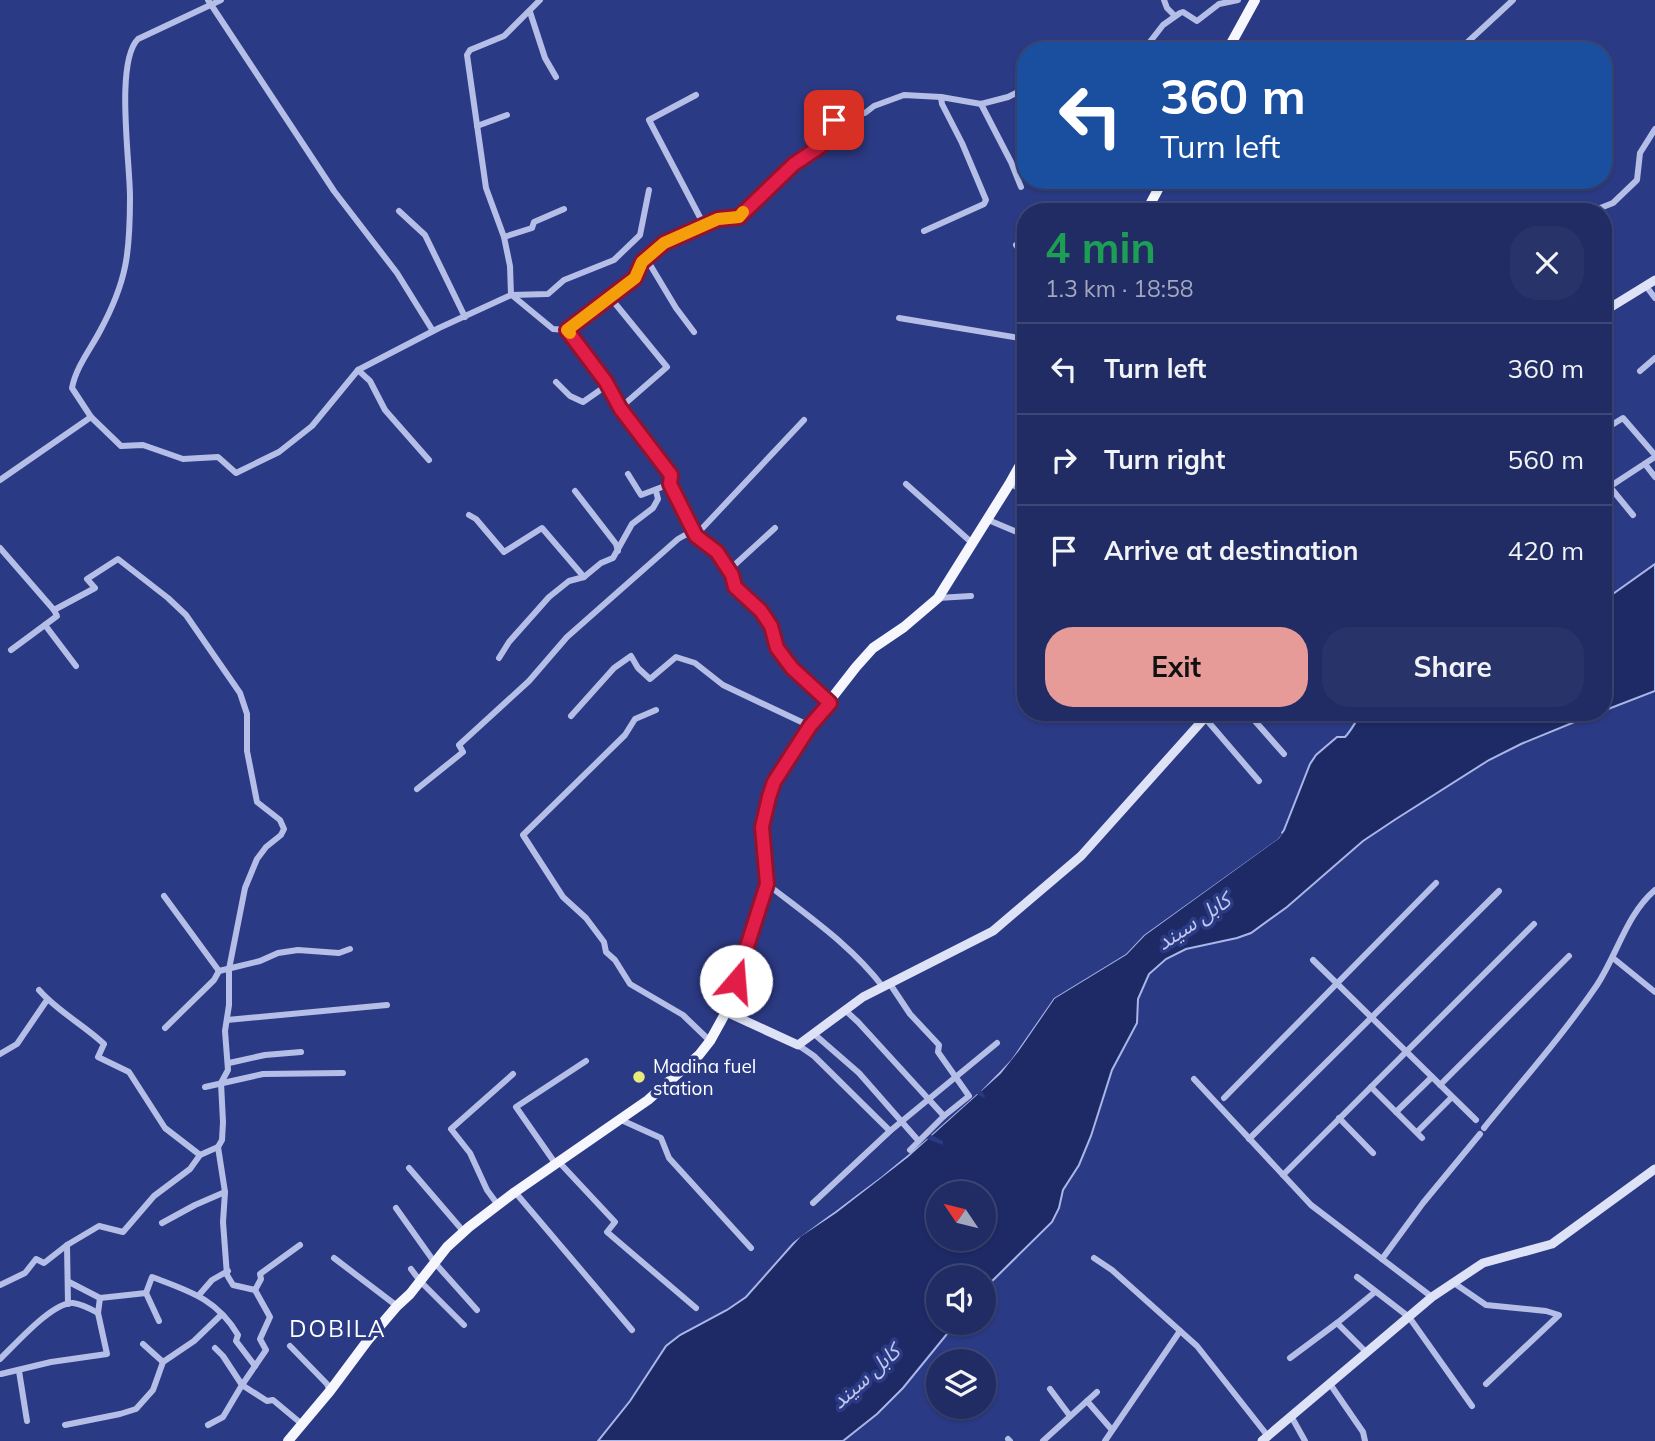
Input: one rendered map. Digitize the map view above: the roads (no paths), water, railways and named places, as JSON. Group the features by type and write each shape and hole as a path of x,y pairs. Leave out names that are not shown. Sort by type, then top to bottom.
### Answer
{"main road":[{"path":"1232,42 1255,0"},
{"path":"288,1441 447,1247 515,1192 666,1085 699,1055 710,1041 726,1012 767,884 762,848 764,811 774,782 810,726 856,667 873,648 938,597 1017,471"}],"street":[{"path":"221,0 209,2 138,39 127,59 130,195 127,268 118,296 78,369 72,388 91,417 121,446 143,445 183,459 218,457 236,473 279,452 312,426 358,370 511,295 548,294 564,280 614,260 640,234 649,190"},
{"path":"540,0 504,36 470,50 467,55 486,188 504,237 510,266 511,295 553,329 567,330 635,278 642,262 664,243 718,219 739,217 794,164 821,146 830,122 849,111 865,113 874,106 904,95 941,97 981,104 1017,92"},
{"path":"1164,0 1175,16"},
{"path":"1151,42 1163,25 1183,12 1197,21 1219,5 1238,0"},
{"path":"1468,42 1513,0"},
{"path":"209,2 334,191 397,274 433,331"},
{"path":"530,12 545,58 556,77"},
{"path":"696,95 649,120 704,225"},
{"path":"924,231 984,204 986,200 941,97"},
{"path":"981,104 1017,177"},
{"path":"477,127 507,115"},
{"path":"1612,203 1637,180 1640,153 1655,129"},
{"path":"504,237 532,228 534,222 564,209"},
{"path":"400,211 425,235 465,317"},
{"path":"646,258 694,332"},
{"path":"1612,307 1655,280"},
{"path":"1646,286 1655,298"},
{"path":"609,296 667,367 620,408"},
{"path":"899,317 1017,337"},
{"path":"567,330 606,382 620,408 671,475 670,484 696,536 717,552 729,570 735,587 761,611 771,626 777,648 792,668 830,703"},
{"path":"1640,371 1655,358"},
{"path":"358,370 370,381 385,410 429,460"},
{"path":"556,382 570,396 583,402 606,386"},
{"path":"0,480 91,417"},
{"path":"1612,425 1623,418 1655,456 1612,486"},
{"path":"696,536 804,420"},
{"path":"1645,464 1655,477"},
{"path":"628,474 641,495 670,484"},
{"path":"1010,483 1017,487"},
{"path":"906,484 971,542"},
{"path":"1612,489 1633,515"},
{"path":"575,491 618,551"},
{"path":"499,658 516,633 549,597 569,581 584,577 601,563 613,558 632,524 653,508 658,499 656,491"},
{"path":"469,515 476,519 503,552 540,529 545,529 584,577"},
{"path":"986,519 1017,532"},
{"path":"729,570 775,528"},
{"path":"417,789 463,752 459,746 529,681 567,636 678,539 685,535 696,536"},
{"path":"0,548 57,616 11,650"},
{"path":"54,610 95,588 87,579 118,559 186,615 240,693 247,714 247,751 257,802 280,820 284,829 257,859 245,888 229,969 225,1052 229,1063 220,1083 223,1122 222,1140 218,1147 225,1192 223,1222 227,1275 233,1285 256,1290"},
{"path":"938,597 971,596"},
{"path":"46,625 76,666"},
{"path":"571,716 614,668 631,656 638,668 650,679 676,657 695,663 723,685 810,726"},
{"path":"656,710 635,719 625,735 523,835 563,897 586,918 630,984 683,1015 710,1041"},
{"path":"797,1045 863,997 993,931 1081,856 1203,721"},
{"path":"1213,721 1259,781"},
{"path":"1255,721 1283,754"},
{"path":"1224,1098 1436,883"},
{"path":"767,884 836,936 887,986 939,1045 938,1052 969,1096 944,1116 910,1150"},
{"path":"1382,1259 1423,1203 1571,1021 1614,958 1634,912 1655,890"},
{"path":"1249,1139 1499,891"},
{"path":"164,896 219,971"},
{"path":"1283,1175 1534,923"},
{"path":"165,1028 214,980 219,971 260,961 278,953 298,950 339,953 350,949"},
{"path":"1440,1085 1569,956"},
{"path":"1614,958 1655,992"},
{"path":"1313,960 1476,1120"},
{"path":"39,990 47,1000 104,1044 98,1056 129,1072 165,1128 200,1154"},
{"path":"0,1054 17,1044 47,1000"},
{"path":"227,1020 387,1005"},
{"path":"845,1010 944,1116"},
{"path":"726,1012 797,1045 814,1056 890,1131"},
{"path":"813,1033 859,1073 916,1138"},
{"path":"813,1203 890,1131 996,1043"},
{"path":"229,1063 265,1055 301,1052"},
{"path":"586,1061 516,1107 557,1162 615,1222 607,1232 696,1308"},
{"path":"205,1087 263,1074 343,1073"},
{"path":"498,1205 487,1190 470,1153 452,1129 513,1074"},
{"path":"1396,1112 1432,1077"},
{"path":"1194,1079 1311,1205 1432,1297"},
{"path":"1371,1087 1420,1135 1452,1097"},
{"path":"1339,1118 1373,1153"},
{"path":"619,1119 661,1138 669,1158 751,1248"},
{"path":"0,1285 24,1273 36,1259 44,1263 99,1226 123,1232 154,1196 190,1169 200,1154 218,1147"},
{"path":"408,1168 433,1193 464,1232"},
{"path":"1094,1258 1198,1346 1265,1438 1432,1297 1483,1263 1552,1244 1655,1169"},
{"path":"162,1223 225,1192"},
{"path":"515,1192 632,1329"},
{"path":"396,1208 435,1263 477,1310"},
{"path":"67,1245 68,1304"},
{"path":"256,1290 261,1279 260,1274 300,1245"},
{"path":"334,1258 397,1306"},
{"path":"411,1269 420,1282 464,1325"},
{"path":"199,1295 212,1280 228,1271"},
{"path":"159,1321 146,1293 152,1277 199,1295 232,1326 238,1335 236,1341 255,1366"},
{"path":"1357,1277 1409,1317 1472,1406"},
{"path":"69,1282 100,1298 146,1293"},
{"path":"1454,1283 1486,1305 1546,1311 1559,1315 1486,1384"},
{"path":"208,1425 223,1418 265,1350 260,1339 270,1317 256,1290"},
{"path":"1290,1358 1375,1292"},
{"path":"0,1376 51,1362 107,1354 98,1313 100,1298"},
{"path":"0,1359 43,1320 49,1311 68,1304 86,1307 98,1313"},
{"path":"65,1425 136,1409 153,1390 163,1362 194,1341 221,1315"},
{"path":"1337,1323 1367,1353"},
{"path":"1105,1441 1180,1331"},
{"path":"143,1344 163,1362"},
{"path":"290,1346 327,1384 330,1391"},
{"path":"215,1348 242,1385 267,1401 273,1400 303,1425"},
{"path":"19,1371 27,1421"},
{"path":"1330,1384 1363,1432 1365,1441"},
{"path":"1050,1389 1070,1416"},
{"path":"1043,1441 1097,1392"},
{"path":"1087,1401 1112,1430"},
{"path":"1291,1416 1305,1441"}],"water":[{"path":"1655,564 1655,691 1612,708 1612,595"},
{"name":"کابل سيند","path":"1357,721 1577,721 1489,760 1396,819 1363,841 1287,907 1251,933 1186,949 1166,959 1149,974 1138,999 1137,1023 1112,1070 1091,1136 1079,1165 1063,1190 1052,1222 996,1277 996,1265 926,1265 926,1335 946,1335 935,1349 926,1349 926,1360 903,1388 877,1414 843,1441 598,1441 630,1401 666,1346 746,1297 800,1236 836,1212 908,1156 1000,1073 1054,998 1126,954 1144,935 1278,838 1284,830 1310,764 1316,755 1337,737 1345,737"}],"place":[{"name":"Madina fuel station","path":"639,1077"}],"district":[{"name":"DOBILA","path":"338,1328"}]}
